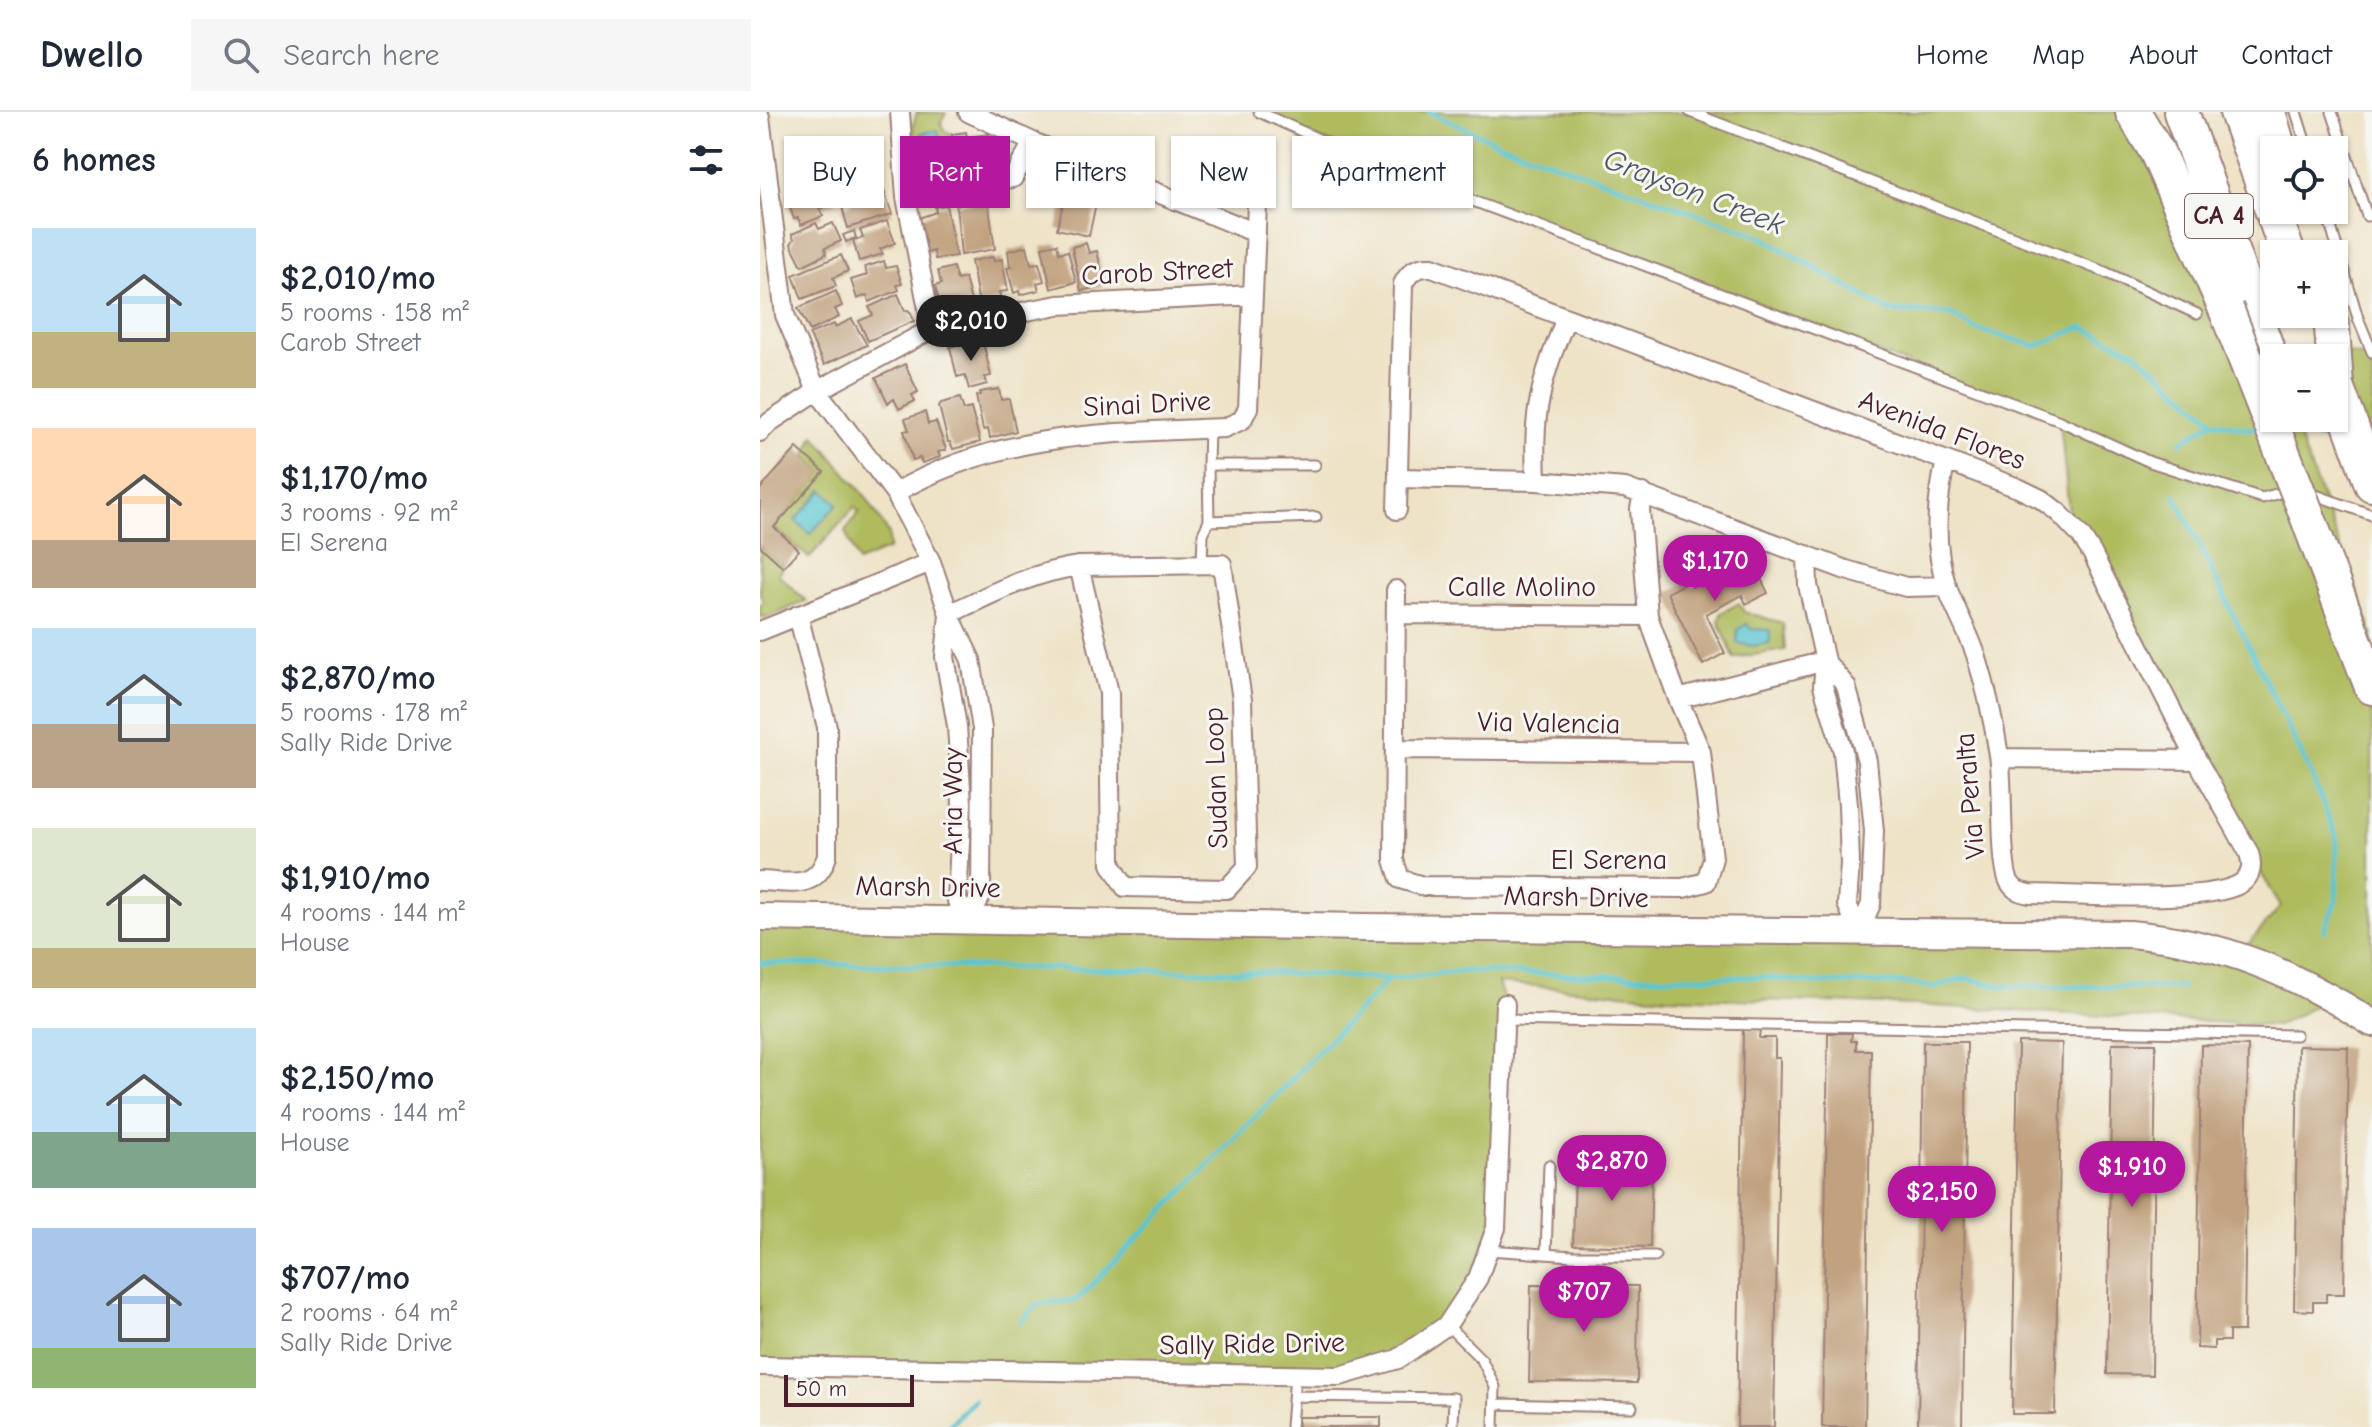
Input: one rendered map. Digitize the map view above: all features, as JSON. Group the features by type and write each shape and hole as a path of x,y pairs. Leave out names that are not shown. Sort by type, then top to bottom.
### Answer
{"highway":[{"path":"2133,112 2157,152 2372,632"},
{"name":"CA 4","path":"2181,112 2227,314 2260,353"},
{"name":"CA 4","path":"2237,112 2283,240"},
{"path":"2268,112 2275,136"},
{"path":"2348,412 2372,484"},
{"path":"2296,432 2317,514 2372,687"}],"street":[{"path":"900,112 902,136"},
{"path":"968,112 1026,139"},
{"name":"Aria Way","path":"760,117 785,315 817,391 895,493 931,562 949,614 971,660 982,729 981,896 968,919"},
{"path":"1010,179 1026,155"},
{"path":"1155,192 1256,233"},
{"path":"908,208 932,329"},
{"name":"Sinai Drive","path":"895,493 914,482 970,460 1044,439 1209,429 1234,425 1242,420 1248,408 1257,208"},
{"name":"Avenida Flores","path":"1399,478 1403,284 1409,273 1422,266 1432,267 2041,499 2081,536 2249,853 2252,864 2250,874"},
{"name":"Carob Street","path":"760,432 817,391 932,329 1058,305 1253,295"},
{"path":"1536,481 1535,441 1539,398 1566,318"},
{"name":"Via Peralta","path":"1946,461 1937,515 1939,550 1947,586 1976,654 2000,758 2005,865 2011,886 2019,892 2192,895 2236,887 2250,874"},
{"path":"1397,510 1399,478 1605,485 1643,493 1846,570 1906,587 1947,586"},
{"name":"El Serena","path":"1396,590 1396,871 1400,879 1410,884 1438,887 1698,886 1706,882 1713,858 1701,752 1648,616 1640,509 1643,493"},
{"path":"1807,555 1808,585 1825,661 1846,686 1867,761 1874,831 1871,904 1859,932"},
{"path":"760,631 931,562"},
{"path":"949,614 1006,587 1056,569 1202,564"},
{"name":"Sudan Loop","path":"1079,566 1109,693 1111,864 1125,887 1227,889 1247,867 1242,700 1222,564 1202,564"},
{"name":"Calle Molino","path":"1396,614 1648,616"},
{"path":"760,881 803,882 814,878 822,870 827,856 827,727 798,615"},
{"path":"1678,699 1825,661"},
{"name":"Via Valencia","path":"1396,749 1701,752"},
{"path":"2000,758 2197,760"},
{"name":"Marsh Drive","path":"760,917 2130,934 2176,938 2239,955 2331,997 2372,1023"},
{"name":"Sally Ride Drive","path":"760,1366 1340,1376 1398,1359 1447,1325 1478,1278 1496,1228 1504,1012"}],"lane":[{"path":"1259,112 1374,164 2060,421 2150,462 2262,498 2296,488 2372,515"},
{"path":"1690,112 2105,272 2227,314"},
{"path":"2296,112 2304,136"},
{"path":"2332,112 2372,227"},
{"path":"2330,224 2358,318 2372,352"},
{"path":"1202,564 1203,534 1209,521 1209,429"},
{"path":"1208,465 1315,465"},
{"path":"1209,521 1316,517"},
{"path":"1504,1012 2296,1035"},
{"path":"1546,1254 1549,1165"},
{"path":"1488,1250 1655,1256"},
{"path":"1447,1325 1482,1360 1495,1387 1494,1427"},
{"path":"1291,1427 1295,1375"},
{"path":"1295,1396 1454,1398 1453,1424"},
{"path":"1495,1404 1632,1407"}],"green space":[{"path":"917,112 946,113 941,122 945,131 952,136 914,136 913,125"},
{"path":"1259,112 2133,112 2260,388 2260,432 2297,432 2372,632 2372,1023 2331,997 2277,1026 1916,1005 1667,997 1498,983 1505,1004 1496,1228 1447,1325 1398,1359 1340,1376 760,1366 760,918 2130,934 2239,955 2281,906 2249,853 2070,523 2060,421 1473,201 1473,136 1312,136"},
{"path":"2348,354 2372,358 2372,487 2348,419"},
{"path":"814,435 866,497 889,534 889,549 858,562 845,531 859,512 855,507 809,558 774,527 823,472 806,456"},
{"path":"760,546 783,567 778,574 806,601 769,617 760,617 760,604 764,602 760,594"},
{"path":"1739,603 1744,612 1783,623 1785,650 1734,658 1719,622 1721,613"}],"water":[{"path":"938,130 939,136 921,136 921,133"},
{"path":"823,490 838,504 810,534 795,520"},
{"path":"1747,624 1751,629 1770,630 1770,643 1753,646 1737,643 1738,629"}],"building":[{"path":"966,132 967,136 952,136"},
{"path":"884,190 892,214 848,228 842,208 884,208"},
{"path":"790,208 821,208 819,209 823,216 801,225 798,218 794,219"},
{"path":"935,208 947,208 956,256 935,259 934,251 926,253 919,218 936,212"},
{"path":"956,208 989,208 995,249 961,255"},
{"path":"1062,208 1095,208 1089,236 1057,229"},
{"path":"887,221 895,243 880,249 883,254 859,261 853,240 863,238 860,230"},
{"path":"816,223 819,229 833,223 841,241 825,248 826,254 802,266 791,244 794,239 792,234"},
{"path":"854,231 856,238 846,242 843,235"},
{"path":"1086,243 1089,253 1097,251 1105,285 1081,291 1072,247"},
{"path":"1057,244 1059,253 1068,251 1076,282 1051,289 1042,247"},
{"path":"1027,246 1031,264 1039,263 1044,281 1037,283 1039,290 1020,295 1019,291 1014,293 1007,268 1012,267 1008,251"},
{"path":"841,255 848,271 833,278 836,286 802,299 793,275"},
{"path":"993,257 994,261 1002,259 1008,291 999,292 1001,299 979,304 971,261"},
{"path":"884,261 886,268 896,266 902,284 897,285 899,290 869,302 867,295 857,299 851,280 867,275 865,267"},
{"path":"953,267 957,280 965,278 971,301 942,310 935,286 941,284 938,271"},
{"path":"836,291 842,306 835,309 839,317 810,331 798,308"},
{"path":"898,294 905,311 911,313 914,321 868,341 859,321 873,315 869,307"},
{"path":"852,319 867,345 824,365 809,334"},
{"path":"982,338 991,376 985,377 987,384 969,389 965,375 957,377 950,347"},
{"path":"905,364 918,392 912,395 915,401 899,409 894,399 888,403 876,378"},
{"path":"999,389 1001,400 1009,399 1016,431 990,438 988,429 983,430 976,396 980,392"},
{"path":"960,398 964,410 971,408 980,442 953,449 948,442 939,406"},
{"path":"925,412 928,424 936,422 946,450 938,452 940,457 922,463 920,458 913,460 904,431 909,430 905,419"},
{"path":"797,448 824,472 774,527 799,550 783,567 760,546 760,489"},
{"path":"1748,552 1768,593 1746,604 1742,595 1706,614 1725,653 1703,665 1667,593 1689,581 1692,587 1730,567 1727,563"},
{"path":"1743,1029 1760,1029 1759,1038 1775,1038 1775,1058 1780,1058 1774,1427 1737,1427"},
{"path":"1828,1033 1852,1033 1851,1041 1856,1041 1856,1050 1871,1050 1865,1427 1822,1427"},
{"path":"1923,1042 1967,1042 1962,1427 1918,1427"},
{"path":"2018,1042 2062,1043 2055,1414 2012,1414"},
{"path":"2112,1043 2156,1043 2152,1375 2107,1374"},
{"path":"2201,1045 2248,1046 2244,1331 2229,1331 2229,1341 2214,1341 2214,1349 2197,1348"},
{"path":"2298,1046 2348,1047 2344,1294 2326,1294 2326,1302 2313,1302 2313,1311 2294,1310"},
{"path":"1590,1154 1630,1155 1630,1166 1652,1167 1650,1247 1573,1245 1575,1166 1589,1166"},
{"path":"1531,1285 1638,1286 1637,1383 1529,1382"},
{"path":"1298,1417 1381,1417 1381,1427 1298,1427"}],"waterway":[{"name":"Grayson Creek","path":"1429,112 1501,144 1760,236 1889,311 1949,314 1976,329 2037,346 2082,327 2134,351 2214,421 2250,429 2257,426"},
{"path":"2181,442 2214,421"},
{"name":"Grayson Creek","path":"2301,432 2342,443"},
{"path":"2175,495 2312,776 2337,838 2336,901 2324,931"},
{"path":"760,963 1262,972 1389,979 1466,971 1763,977 1814,983 1906,983 1934,987 1965,978 1999,986 2182,987"},
{"path":"1021,1322 1037,1304 1077,1300 1389,979"},
{"path":"948,1427 974,1400"}]}
